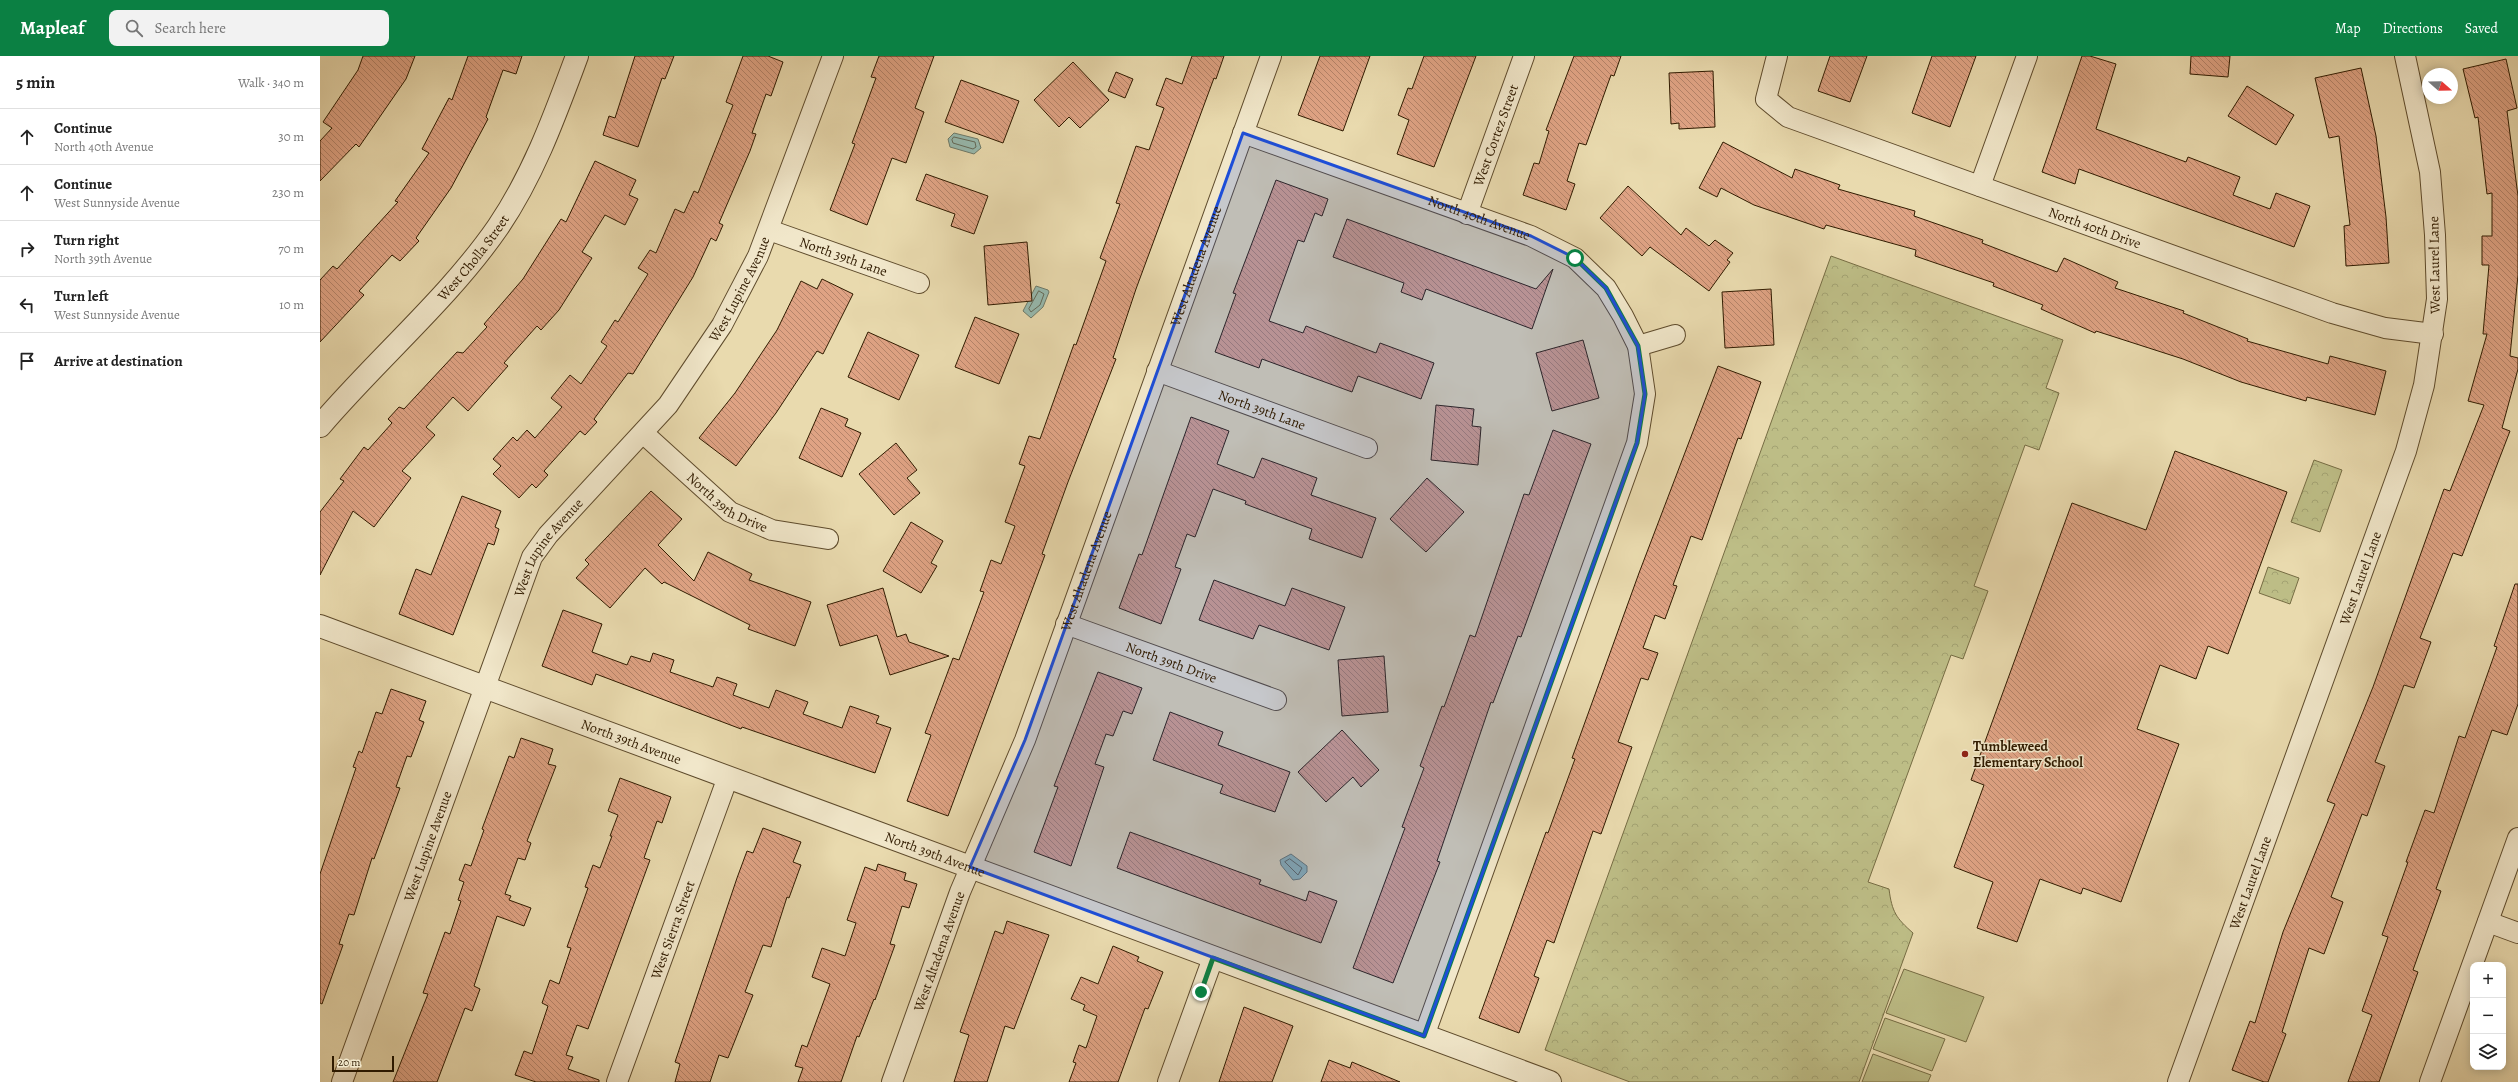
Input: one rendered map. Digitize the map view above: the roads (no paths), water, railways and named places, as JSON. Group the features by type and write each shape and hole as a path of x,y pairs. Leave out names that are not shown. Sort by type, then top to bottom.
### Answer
{"street":[{"name":"West Cholla Street","path":"320,426 457,278 498,227 542,149 577,56"},
{"name":"West Lupine Avenue","path":"342,1082 484,686 532,557 548,535 668,405 722,326 741,292 769,230 833,56"},
{"name":"West Altadena Avenue","path":"892,1082 970,867 1014,768 1271,56"},
{"name":"West Cortez Street","path":"1467,214 1524,56"},
{"name":"North 40th Drive","path":"1777,56 1766,99 1788,117 2332,313 2384,328 2433,334"},
{"path":"1980,186 2027,56"},
{"name":"West Laurel Lane","path":"2178,1082 2406,451 2424,384 2433,334 2437,299 2436,235 2430,172 2405,56"},
{"name":"North 40th Avenue","path":"1243,133 1531,236 1575,258 1606,288 1638,346"},
{"name":"North 39th Lane","path":"769,230 919,283"},
{"path":"1424,1036 1637,443 1645,394 1638,346 1675,335"},
{"name":"North 39th Lane","path":"1157,371 1367,448"},
{"name":"North 39th Drive","path":"643,433 730,512 772,530 828,539"},
{"name":"North 39th Drive","path":"1066,624 1276,700"},
{"name":"North 39th Avenue","path":"320,626 728,776 1541,1080"},
{"name":"West Sierra Street","path":"617,1082 728,776"},
{"path":"2430,1082 2518,838"},
{"path":"2488,922 2518,933"},
{"path":"1168,1082 1213,958"}],"water":[{"path":"954,133 978,139 981,148 974,154 950,147 948,139"},
{"path":"1036,286 1048,290 1049,292 1043,307 1031,318 1023,311"},
{"path":"1291,854 1307,866 1307,872 1300,879 1293,880 1281,865 1280,860"}],"place":[{"name":"Tumbleweed Elementary School","path":"1965,754"}]}
